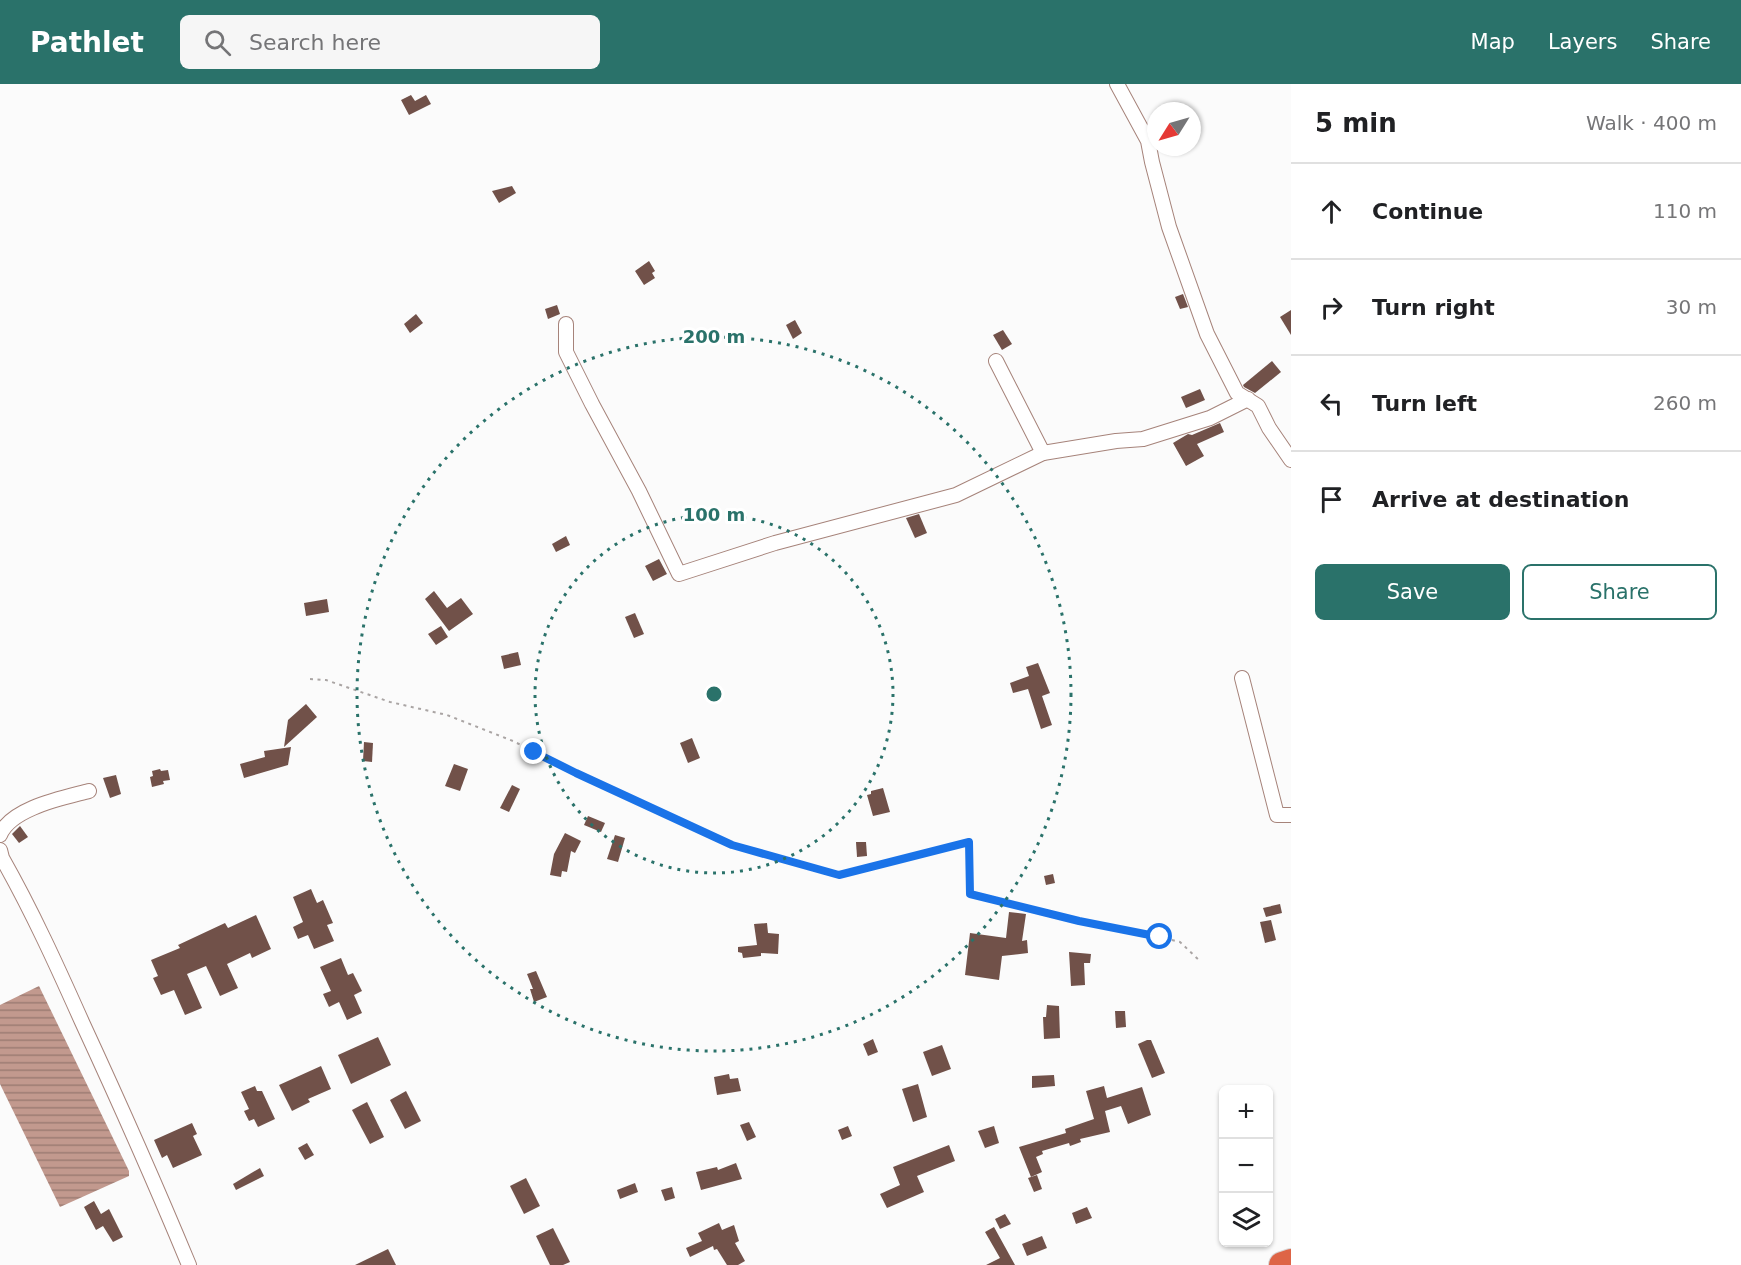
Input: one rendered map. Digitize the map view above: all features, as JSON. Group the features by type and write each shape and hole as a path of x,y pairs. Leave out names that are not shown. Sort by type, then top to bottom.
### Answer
{"highway":[{"path":"1282,1265 1291,1262"}],"street":[{"path":"1117,84 1148,141 1169,227 1207,334 1237,393 1258,405 1269,428 1291,460"},
{"path":"566,324 566,352 639,491 679,574 775,543 956,495 1043,453 1143,438 1210,418 1248,399"},
{"path":"996,361 1043,453"},
{"path":"1242,678 1277,816 1291,815"},
{"path":"1,829 28,809 88,790"},
{"path":"0,850 2,858 29,906 154,1180 189,1265"}],"path":[{"path":"310,679 326,680 390,702 447,715 513,741 576,773 732,845 839,875 969,842 970,894 1079,921 1141,932 1180,942 1201,962"}],"shaded area":[{"path":"39,986 129,1171 129,1176 60,1207 0,1084 0,1005"}],"building":[{"path":"411,95 415,101 426,95 431,104 409,115 401,100"},
{"path":"512,186 516,193 499,203 492,191"},
{"path":"649,261 655,271 652,273 655,278 644,285 635,271"},
{"path":"1183,294 1188,307 1180,309 1175,297"},
{"path":"557,305 560,314 548,319 545,309"},
{"path":"1291,310 1291,335 1280,317"},
{"path":"416,314 423,323 410,333 404,324"},
{"path":"795,320 802,333 793,339 786,325"},
{"path":"1003,330 1012,344 1002,350 993,335"},
{"path":"1272,361 1281,372 1255,393 1244,387 1243,385"},
{"path":"1200,389 1205,400 1186,408 1181,397"},
{"path":"1220,423 1224,432 1197,444 1204,456 1186,466 1173,443 1188,434 1192,435"},
{"path":"919,514 927,533 915,538 906,518"},
{"path":"566,536 570,545 556,552 552,544"},
{"path":"659,559 667,574 653,581 645,566"},
{"path":"434,591 447,608 461,598 473,614 449,631 425,599"},
{"path":"327,599 329,612 306,616 304,603"},
{"path":"635,613 644,634 634,638 625,617"},
{"path":"441,626 448,637 436,645 428,634"},
{"path":"518,652 521,665 504,669 501,656"},
{"path":"1038,663 1050,693 1042,696 1052,725 1041,729 1028,689 1013,693 1010,683 1029,676 1026,667"},
{"path":"306,704 317,717 284,747 288,720"},
{"path":"692,738 700,758 688,763 680,743"},
{"path":"364,742 373,743 372,762 363,761"},
{"path":"291,747 288,765 244,778 240,764 265,757 264,751"},
{"path":"454,764 468,769 460,791 445,786"},
{"path":"160,769 161,771 168,770 170,780 152,787 150,777 153,776 152,771"},
{"path":"116,775 121,794 110,798 103,778"},
{"path":"512,785 520,789 509,812 500,808"},
{"path":"883,788 890,812 873,816 867,795 871,794 871,791"},
{"path":"588,816 605,823 601,832 584,825"},
{"path":"20,826 28,837 19,843 12,834"},
{"path":"565,833 581,841 575,853 571,851 567,872 562,871 561,877 550,875 554,854"},
{"path":"615,835 625,838 618,862 607,859"},
{"path":"856,842 866,842 867,856 857,857"},
{"path":"1053,874 1055,883 1046,885 1044,876"},
{"path":"311,889 317,903 323,900 333,923 327,925 334,941 314,949 308,935 298,939 293,927 303,922 293,897"},
{"path":"1280,904 1282,913 1266,917 1263,908"},
{"path":"1009,912 1026,914 1022,941 1027,940 1028,953 1002,956 999,980 965,975 970,933 1006,938"},
{"path":"256,915 271,949 252,958 250,953 227,964 238,988 220,996 206,966 187,974 202,1008 185,1015 174,990 161,995 153,978 158,976 151,960 180,948 178,945 225,923 228,928"},
{"path":"1271,920 1276,940 1265,943 1260,922"},
{"path":"767,923 768,933 779,934 778,954 761,953 761,956 743,958 742,953 738,952 738,947 757,945 754,924"},
{"path":"1069,952 1091,954 1090,963 1084,963 1085,985 1071,986"},
{"path":"341,958 348,975 353,973 362,991 354,995 362,1013 347,1020 339,1002 329,1007 323,994 331,991 320,967"},
{"path":"536,971 547,997 534,1002 530,989 533,989 527,974"},
{"path":"1047,1005 1059,1006 1060,1038 1044,1039 1043,1017 1046,1017"},
{"path":"1115,1011 1125,1011 1126,1027 1116,1028"},
{"path":"378,1037 391,1065 351,1084 338,1055"},
{"path":"873,1039 878,1052 868,1056 863,1044"},
{"path":"1151,1040 1165,1073 1152,1078 1138,1044"},
{"path":"942,1045 951,1069 932,1076 923,1052"},
{"path":"321,1066 331,1089 308,1099 310,1102 292,1111 279,1085"},
{"path":"729,1074 730,1079 738,1078 741,1091 717,1095 714,1077"},
{"path":"1054,1075 1055,1086 1032,1088 1032,1076"},
{"path":"918,1084 927,1117 913,1122 902,1089"},
{"path":"255,1086 257,1091 262,1091 275,1119 258,1127 254,1119 249,1121 244,1111 249,1109 241,1092"},
{"path":"1104,1086 1107,1098 1142,1087 1151,1115 1128,1124 1121,1106 1105,1111 1110,1132 1080,1139 1081,1142 1070,1146 1069,1143 1042,1151 1043,1154 1036,1157 1042,1172 1031,1177 1019,1147 1066,1133 1065,1129 1094,1119 1086,1091"},
{"path":"406,1091 421,1121 405,1129 390,1100"},
{"path":"367,1102 384,1137 370,1144 352,1110"},
{"path":"749,1122 756,1137 747,1141 740,1125"},
{"path":"192,1123 197,1134 193,1136 202,1155 173,1168 167,1155 162,1158 154,1140"},
{"path":"848,1126 852,1136 842,1140 838,1130"},
{"path":"994,1126 999,1143 985,1148 978,1131"},
{"path":"307,1143 314,1155 305,1160 298,1148"},
{"path":"949,1145 955,1161 917,1176 924,1192 887,1208 880,1194 900,1185 893,1167"},
{"path":"736,1163 742,1179 701,1190 696,1172 717,1167 718,1170"},
{"path":"260,1168 264,1176 236,1190 233,1184"},
{"path":"1037,1175 1042,1189 1034,1192 1028,1178"},
{"path":"526,1178 540,1206 524,1214 510,1186"},
{"path":"635,1183 638,1192 620,1199 617,1190"},
{"path":"672,1187 675,1198 665,1201 661,1190"},
{"path":"94,1201 101,1214 109,1209 123,1237 113,1242 103,1226 96,1230 84,1207"},
{"path":"1087,1207 1092,1218 1076,1224 1072,1213"},
{"path":"1005,1214 1011,1224 1000,1229 995,1219"},
{"path":"719,1223 722,1230 734,1225 739,1241 735,1243 745,1261 738,1265 727,1265 713,1246 690,1257 686,1248 702,1241 698,1233"},
{"path":"994,1227 1015,1265 986,1265 1000,1258 985,1232"},
{"path":"553,1228 570,1262 563,1265 550,1265 536,1236"},
{"path":"1042,1236 1047,1248 1027,1256 1022,1244"},
{"path":"388,1249 396,1265 355,1265"}],"route":[{"path":"534,752 732,845 839,875 969,842 970,894 1079,921 1160,937"}]}
